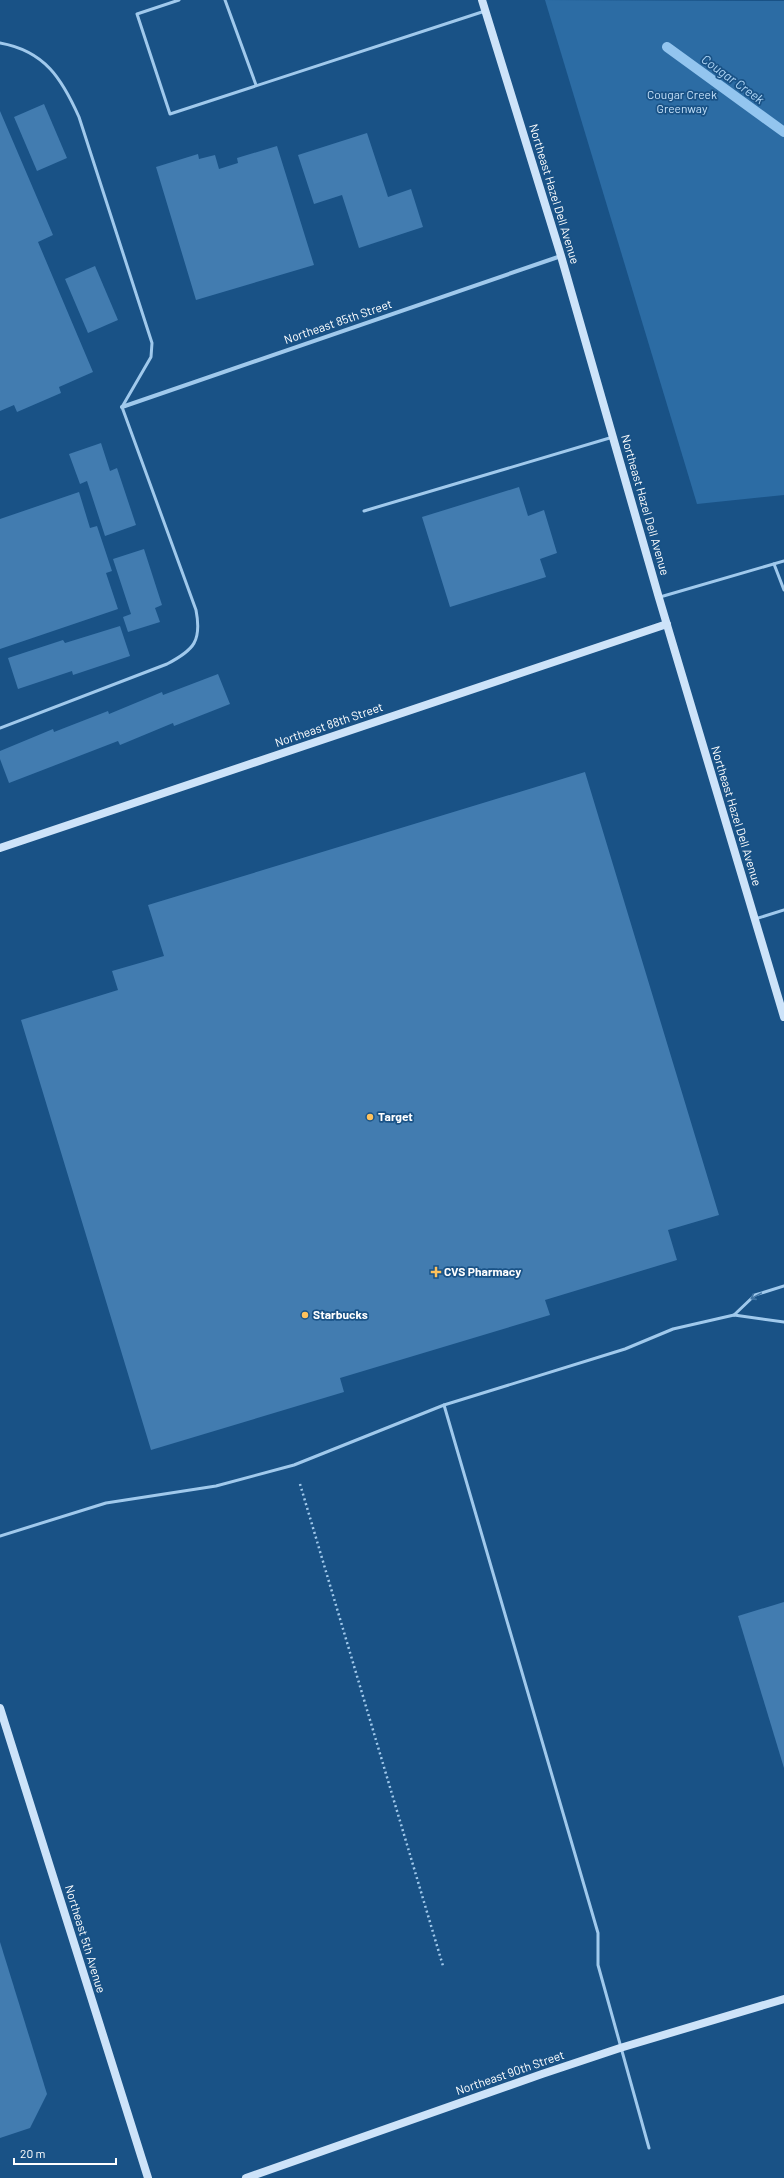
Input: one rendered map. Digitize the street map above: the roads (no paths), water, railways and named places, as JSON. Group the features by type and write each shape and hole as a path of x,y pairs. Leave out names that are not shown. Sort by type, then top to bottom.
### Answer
{"street":[{"name":"Northeast Hazel Dell Avenue","path":"482,0 561,256 666,624 784,1017"},
{"name":"Northeast 85th Street","path":"122,408 561,256"},
{"name":"Northeast 88th Street","path":"0,848 666,624"},
{"name":"Northeast 5th Avenue","path":"0,1708 148,2178"},
{"name":"Northeast 90th Street","path":"246,2178 620,2048 784,1999"}],"lane":[{"path":"179,0 137,14 170,114 485,11"},
{"path":"225,0 256,85"},
{"path":"0,43 18,46 34,55 48,67 65,86 80,117 147,323 152,343 151,357 122,408 196,610 199,626 197,640 185,654 167,664 0,728"},
{"path":"364,511 612,438"},
{"path":"659,598 784,562"},
{"path":"774,564 784,590"},
{"path":"755,919 784,910"},
{"path":"734,1315 755,1295 784,1286"},
{"path":"0,1536 106,1503 216,1486 294,1465 444,1405 625,1349 672,1329 734,1315 784,1322"},
{"path":"444,1405 598,1933 598,1965 649,2148"}],"waterway":[{"name":"Cougar Creek","path":"667,47 784,132"}],"place":[{"name":"Target","path":"370,1117"},
{"name":"CVS Pharmacy","path":"436,1272"},
{"name":"Starbucks","path":"305,1315"}],"park label":[{"name":"Cougar Creek Greenway","path":"682,102"}]}
